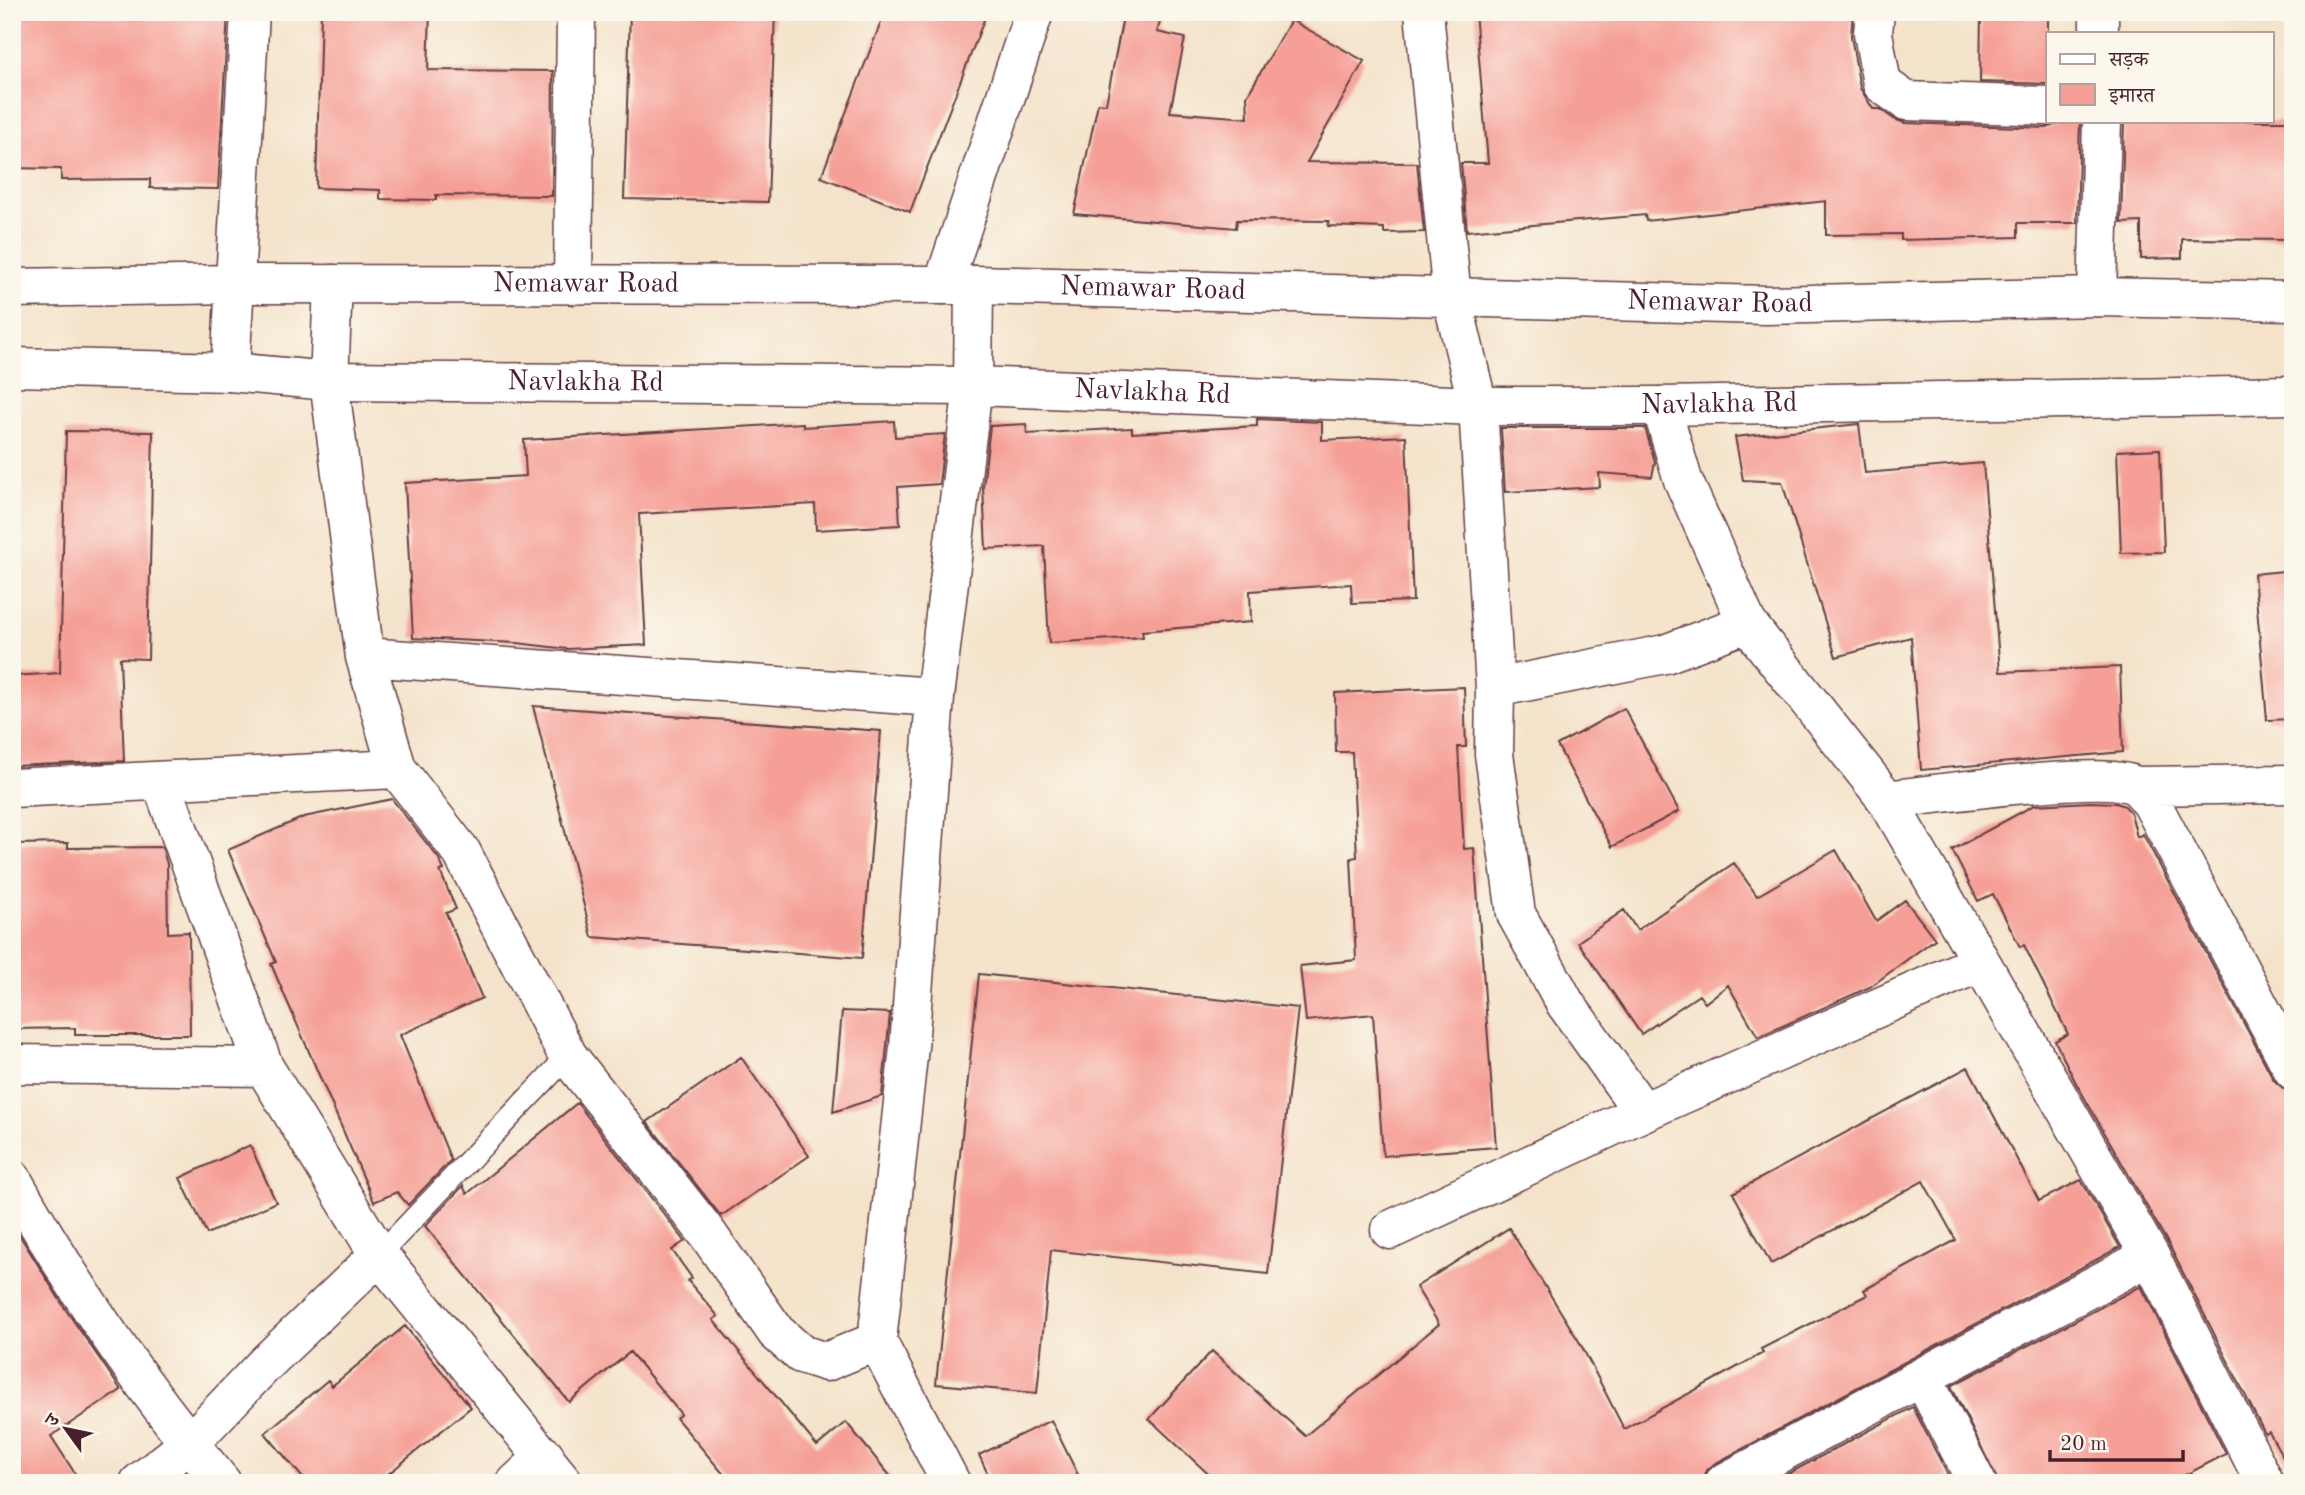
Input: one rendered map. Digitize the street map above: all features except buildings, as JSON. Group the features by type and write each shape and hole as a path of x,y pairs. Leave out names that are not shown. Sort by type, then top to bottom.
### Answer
{"street":[{"path":"230,372 250,12"},
{"path":"573,285 576,12"},
{"path":"951,1483 877,1341 909,1047 935,697 973,386 958,285 1034,12"},
{"path":"1424,12 1452,298 1478,406 1496,688 1494,754 1516,914 1565,1003 1643,1112"},
{"path":"1875,12 1873,33 1882,84 1906,101 2046,106"},
{"path":"2099,12 2099,32"},
{"path":"2097,297 2102,122"},
{"name":"Nemawar Road","path":"12,288 236,284 958,285 1766,305 2097,297 2293,302"},
{"path":"333,284 329,381 365,657 397,769 462,853 568,1056 706,1233 776,1332 801,1354 826,1362 877,1341"},
{"name":"Navlakha Rd","path":"12,367 230,372 329,381 973,386 1478,406 1661,406 2293,395"},
{"path":"1661,406 1683,480 1747,623 1887,800 2151,1256 2265,1483"},
{"path":"1496,688 1665,654 1747,623"},
{"path":"365,657 935,697"},
{"path":"12,788 397,769"},
{"path":"1887,800 2023,784 2118,780 2136,786 2293,784"},
{"path":"161,781 264,1066 379,1255 554,1470 516,1483"},
{"path":"2136,786 2151,802 2293,1070"},
{"path":"1390,1230 1643,1112 1981,962"},
{"path":"12,1064 264,1066"},
{"path":"12,1179 59,1263 189,1444 222,1483"},
{"path":"139,1483 189,1444 265,1364 379,1255"},
{"path":"1724,1483 2151,1256"},
{"path":"1922,1377 1977,1483"}],"lane":[{"path":"379,1255 568,1056"}]}
